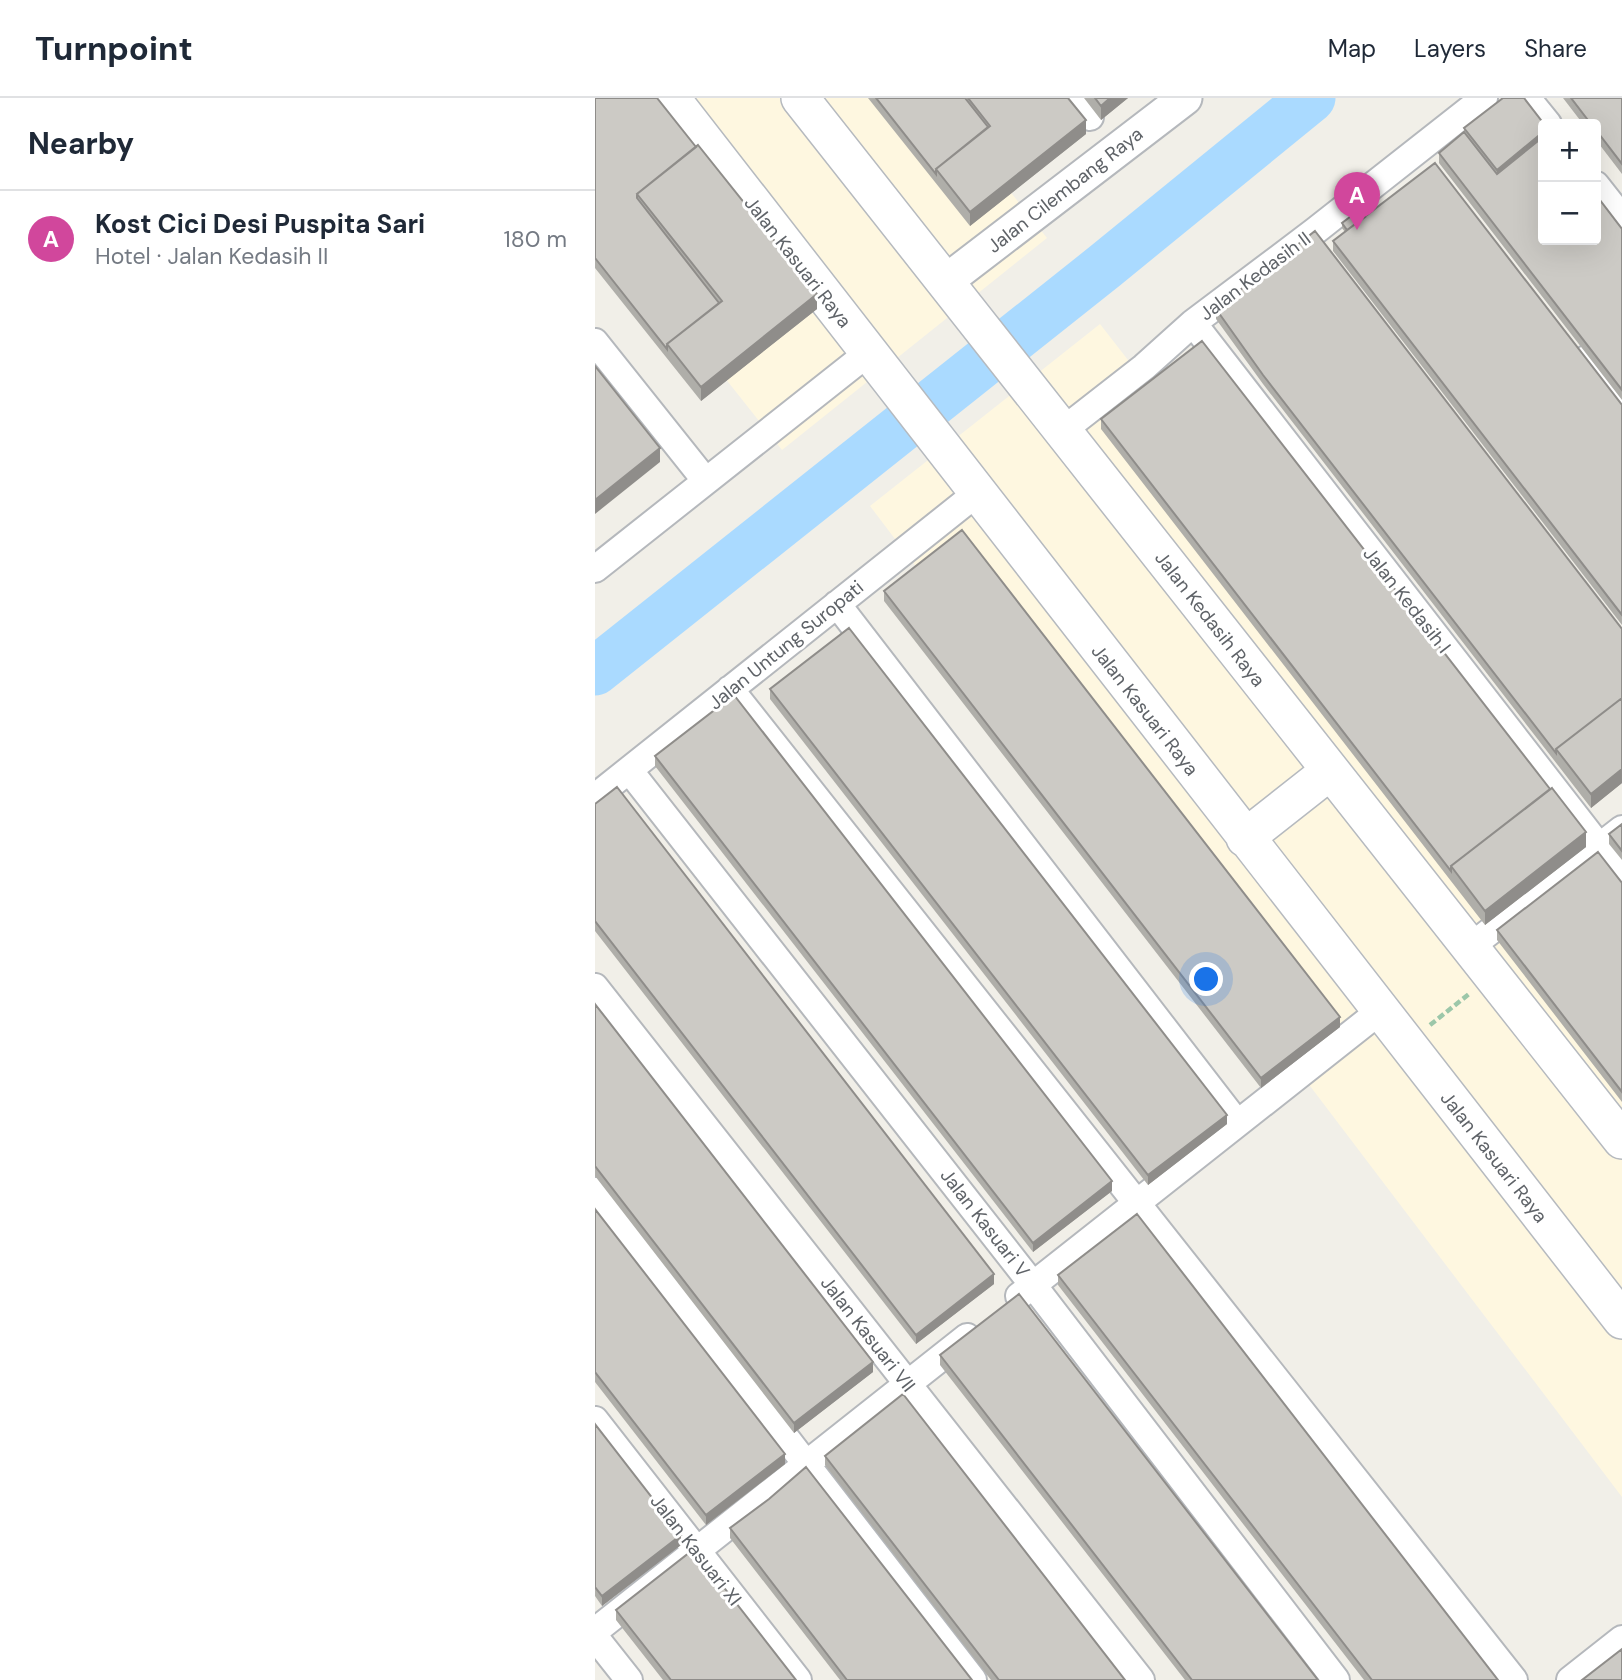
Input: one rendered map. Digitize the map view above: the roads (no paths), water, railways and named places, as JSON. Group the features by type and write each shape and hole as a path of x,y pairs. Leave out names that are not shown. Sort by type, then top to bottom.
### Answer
{"main road":[{"name":"Jalan Kasuari Raya","path":"671,98 1622,1320"},
{"name":"Jalan Kedasih Raya","path":"800,98 1622,1140"},
{"path":"1245,838 1330,771"}],"street":[{"name":"Jalan Cilembang Raya","path":"952,291 1185,98"},
{"name":"Jalan Kedasih II","path":"1055,422 1144,367 1193,323 1484,98"},
{"path":"1527,98 1544,119"},
{"path":"1420,148 1437,170"},
{"path":"1601,191 1622,218"},
{"path":"1315,231 1331,253"},
{"name":"Jalan Kedasih I","path":"1193,323 1622,876"},
{"path":"1571,341 1622,405"},
{"path":"595,342 705,480"},
{"path":"595,569 705,480 874,360"},
{"name":"Jalan Untung Suropati","path":"595,797 837,604 971,485"},
{"path":"837,604 1237,1124"},
{"path":"730,689 1514,1680"},
{"name":"Jalan Kasuari V","path":"629,769 1033,1285 1336,1680"},
{"path":"1470,947 1622,829"},
{"name":"Jalan Kasuari VII","path":"595,988 1141,1680"},
{"path":"595,1631 1380,1011"},
{"path":"595,1191 973,1680"},
{"name":"Jalan Kasuari XI","path":"595,1420 798,1680"},
{"path":"595,1637 629,1680"},
{"path":"1570,1680 1622,1639"}],"waterway":[{"path":"595,671 1105,266 1311,98"}],"place":[{"name":"Kost Cici Desi Puspita Sari","path":"1357,230"}]}
